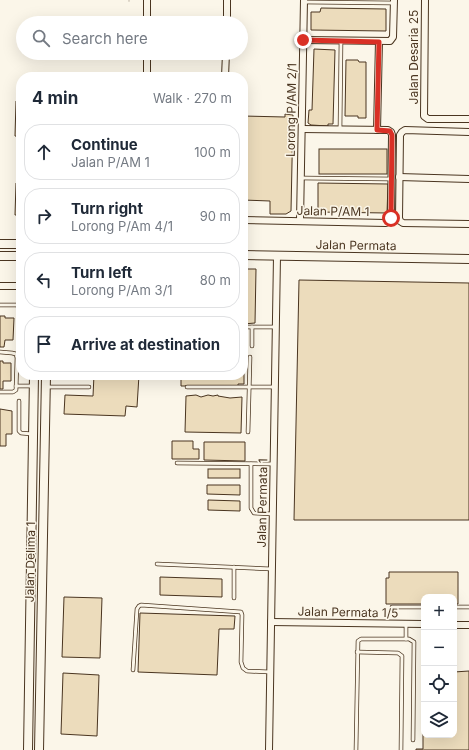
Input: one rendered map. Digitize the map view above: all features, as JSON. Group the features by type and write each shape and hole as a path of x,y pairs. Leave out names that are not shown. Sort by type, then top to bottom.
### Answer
{"street":[{"path":"147,0 147,16"},
{"path":"227,0 227,16"},
{"name":"Jalan Desaria 25","path":"424,0 424,116 428,119 469,119"},
{"name":"Lorong P/AM 2/1","path":"300,221 304,1"},
{"path":"303,40 388,42 393,39 394,1"},
{"path":"302,129 377,130 379,42"},
{"path":"147,60 147,72"},
{"path":"226,60 226,72"},
{"name":"Jalan P/AM 1","path":"248,220 388,222 391,218 392,134 388,130 377,130"},
{"path":"469,132 403,131 400,135 399,218 402,222 406,223 469,224"},
{"path":"400,177 469,179"},
{"path":"0,244 16,244"},
{"name":"Jalan Permata","path":"248,255 469,259"},
{"path":"0,256 16,256"},
{"name":"Jalan Permata 1","path":"269,750 277,256"},
{"path":"0,286 16,286"},
{"name":"Jalan Delima 1","path":"28,750 34,380"},
{"name":"Jalan Delima 1","path":"39,750 46,380"},
{"name":"Jalan Permata 1/5","path":"271,622 421,624"},
{"path":"457,625 469,625"}],"lane":[{"path":"304,1 394,1"},
{"path":"340,130 341,41"},
{"path":"301,178 392,179"},
{"path":"0,305 16,305"},
{"path":"248,327 276,327"},
{"path":"252,327 252,346"},
{"path":"0,352 16,354"},
{"path":"248,432 250,357"},
{"path":"0,392 13,392 16,390 16,380"},
{"path":"16,386 34,386"},
{"path":"46,387 89,386"},
{"path":"187,387 275,387"},
{"path":"19,401 19,431 21,433 34,434"},
{"path":"177,463 274,464"},
{"path":"251,464 251,508 254,513 273,514"},
{"path":"157,564 272,569"},
{"path":"234,567 234,598"},
{"path":"133,670 137,609 141,605 241,612 241,662 243,668 247,671 270,672"},
{"path":"392,607 421,607"},
{"path":"457,607 469,607"},
{"path":"406,624 406,639"},
{"path":"356,750 357,652 358,642 360,639 409,639 414,642 413,740"},
{"path":"357,652 398,653 402,656 401,750"},
{"path":"29,701 39,702"}],"building":[{"path":"321,8 386,9 386,31 311,30 311,12 320,12"},
{"path":"314,49 335,50 333,124 328,124 328,126 311,125 308,123 309,110 312,110"},
{"path":"346,60 366,62 366,118 358,118 358,116 345,116"},
{"path":"16,101 16,136 15,136"},
{"path":"285,114 293,115 291,211 286,214 270,214 270,201 248,200 248,116 285,117"},
{"path":"319,149 387,149 387,174 319,174"},
{"path":"16,183 16,215 15,215"},
{"path":"318,183 388,184 387,213 318,212"},
{"path":"248,269 256,269 255,323 248,324"},
{"path":"299,280 469,283 469,520 294,520"},
{"path":"0,316 5,316 5,318 14,318 13,340 5,340 4,347 0,347"},
{"path":"0,361 3,361 3,363 11,363 11,381 3,381 3,389 0,389"},
{"path":"94,380 139,380 137,407 126,406 125,416 64,414 65,395 93,396"},
{"path":"181,380 244,380 244,384 238,384 238,386 181,386"},
{"path":"196,395 201,397 218,395 230,398 242,397 241,433 185,432 186,396"},
{"path":"0,409 12,411 12,434 6,434 6,446 0,446"},
{"path":"172,441 193,441 193,449 199,449 199,459 172,459"},
{"path":"204,442 245,442 245,461 204,460"},
{"path":"208,469 240,469 240,478 208,478"},
{"path":"207,485 240,485 240,495 207,494"},
{"path":"208,500 240,501 240,511 208,510"},
{"path":"389,572 458,572 458,604 457,594 421,594 421,604 386,604 386,578 389,578"},
{"path":"160,577 222,579 222,597 160,595"},
{"path":"64,597 102,598 100,658 62,657"},
{"path":"140,613 235,616 234,629 219,629 217,675 138,672"},
{"path":"469,671 469,750 416,750 423,749 423,738 457,738 457,672"},
{"path":"63,673 99,675 97,736 61,734"}],"route":[{"path":"303,40 379,42 377,130 388,130 392,135 391,218"}]}
